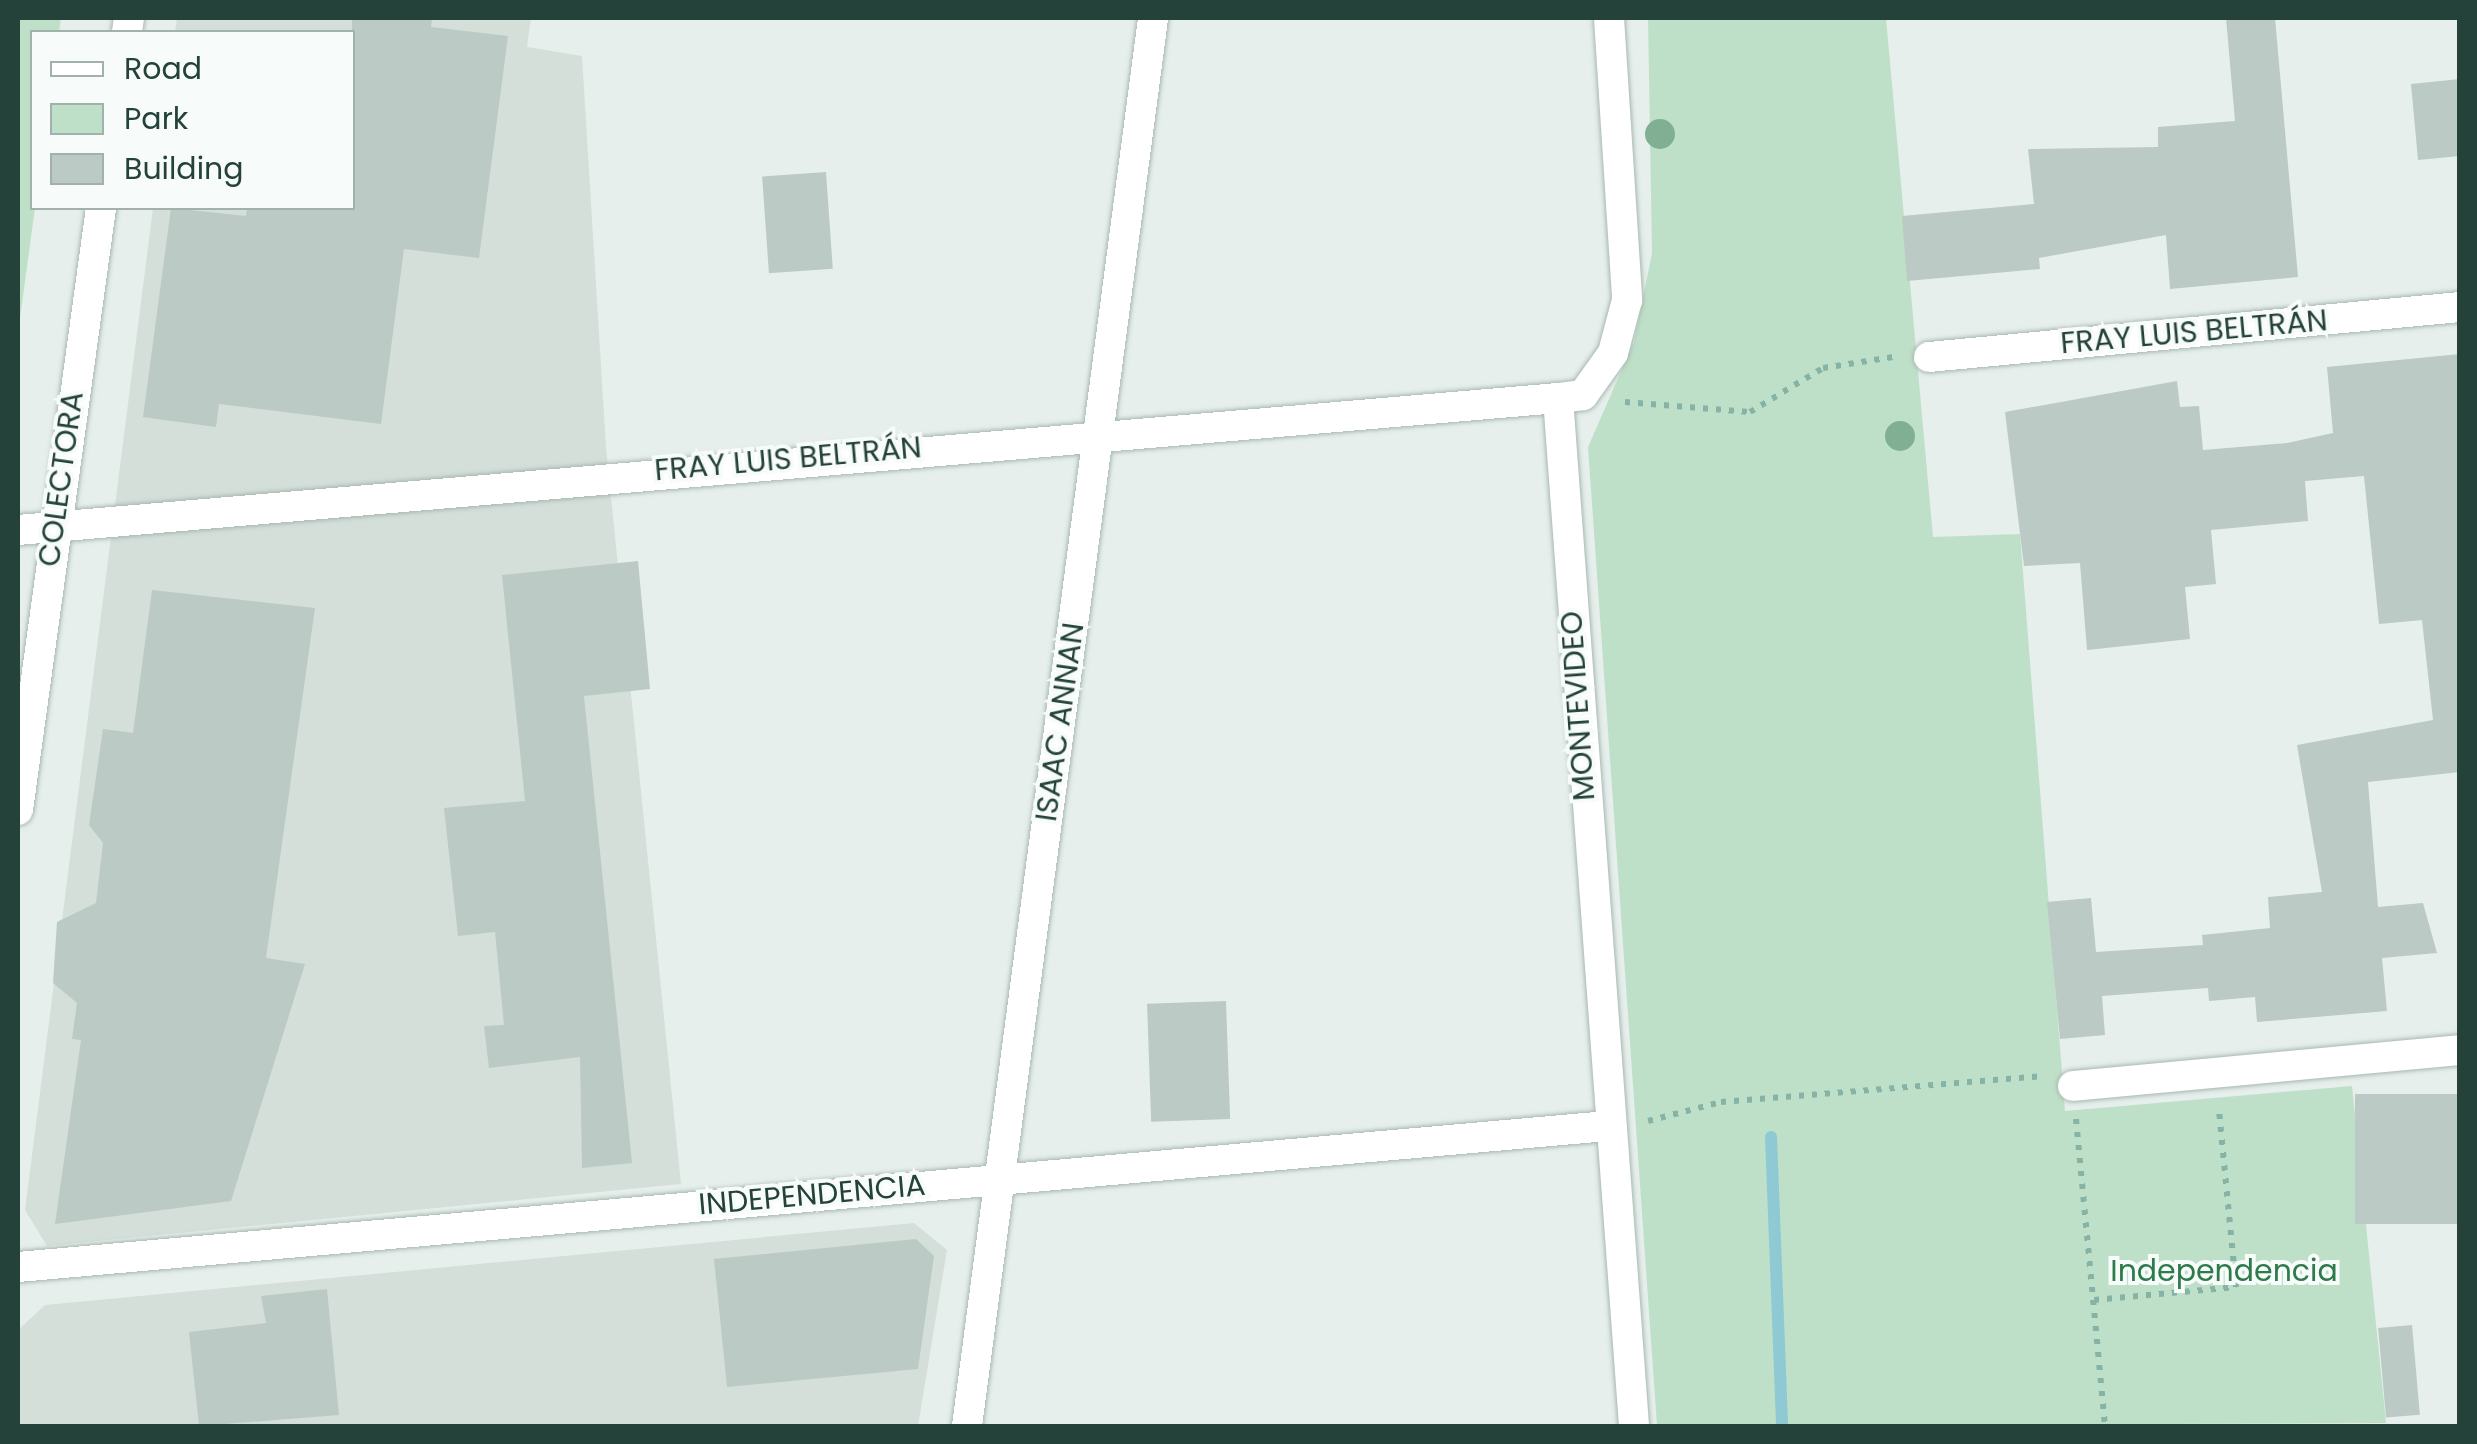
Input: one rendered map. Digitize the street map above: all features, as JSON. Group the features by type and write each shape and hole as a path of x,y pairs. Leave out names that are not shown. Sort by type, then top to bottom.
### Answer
{"street":[{"name":"ISAAC ANNAN","path":"967,1426 1153,18"},
{"path":"1571,396 1613,353 1627,300 1609,18"},
{"name":"COLECTORA","path":"18,810 54,526 101,210"},
{"name":"FRAY LUIS BELTRÁN","path":"1929,357 2460,307"},
{"name":"FRAY LUIS BELTRÁN","path":"18,530 1099,431 1571,396"},
{"name":"MONTEVIDEO","path":"1571,396 1607,1126 1634,1426"},
{"path":"2073,1086 2460,1050"},
{"name":"INDEPENDENCIA","path":"18,1267 1607,1126"}],"path":[{"path":"1571,396 1750,412 1822,368 1929,357"},
{"path":"1607,1126 1740,1100 2056,1075 2073,1086 2106,1426"},
{"path":"2094,1300 2236,1287 2218,1112"}],"shaded area":[{"path":"177,18 531,18 527,47 582,56 606,448 681,1184 47,1246 25,1210 153,210 355,210 355,30 175,30"},
{"path":"914,1223 947,1250 918,1426 18,1426 18,1330 45,1305"}],"green space":[{"path":"18,18 61,18 59,30 30,30 30,210 35,210 18,333"},
{"name":"Independencia","path":"1648,18 1886,18 1933,537 2020,534 2065,1111 2352,1086 2386,1423 1657,1426 1588,447 1634,342 1652,253"}],"building":[{"path":"352,18 432,18 431,27 508,36 479,258 404,249 381,424 219,404 216,427 143,417 171,210 246,216 247,210 355,210"},
{"path":"2226,18 2275,18 2298,277 2170,289 2166,235 2039,258 2040,269 1907,281 1902,216 2034,204 2028,149 2158,147 2158,127 2235,121"},
{"path":"2460,79 2460,156 2418,160 2411,84"},
{"path":"826,172 833,269 769,273 762,176"},
{"path":"2460,354 2460,772 2368,782 2378,907 2423,903 2437,953 2382,958 2387,1011 2257,1022 2255,997 2209,1001 2208,988 2102,996 2105,1035 2060,1039 2047,902 2091,898 2096,952 2203,945 2202,935 2270,928 2268,897 2322,892 2297,745 2433,720 2422,620 2379,624 2364,476 2305,481 2308,521 2211,530 2216,584 2185,587 2190,639 2087,650 2080,563 2024,566 2005,412 2177,381 2180,407 2199,406 2203,450 2287,443 2333,433 2327,367"},
{"path":"638,561 650,689 584,696 632,1163 582,1168 580,1057 489,1068 484,1026 504,1025 495,932 458,936 444,808 525,801 502,575"},
{"path":"152,590 315,608 266,958 305,964 231,1201 55,1224 81,1040 72,1039 77,1003 53,983 57,922 96,903 103,843 89,825 103,729 133,733"},
{"path":"1226,1001 1230,1119 1151,1122 1147,1004"},
{"path":"2355,1094 2460,1094 2460,1224 2355,1224"},
{"path":"916,1239 934,1256 918,1369 727,1387 714,1259"},
{"path":"327,1289 339,1415 199,1426 189,1332 266,1323 261,1296"},
{"path":"2412,1325 2420,1415 2386,1418 2378,1328"}],"waterway":[{"path":"1771,1137 1782,1426"}]}
